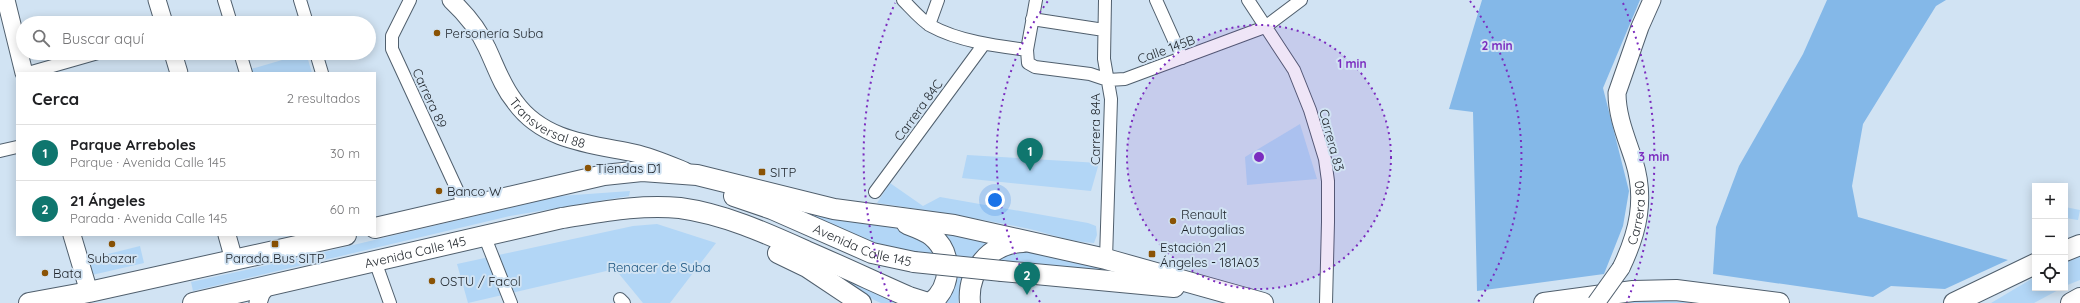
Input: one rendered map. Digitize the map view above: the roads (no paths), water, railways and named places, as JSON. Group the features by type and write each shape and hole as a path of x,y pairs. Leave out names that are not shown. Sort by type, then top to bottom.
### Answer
{"main road":[{"name":"Avenida Calle 145","path":"376,228 604,175 624,172 666,172 697,175 834,209 954,225 1106,259 1262,303"},
{"name":"Avenida Calle 145","path":"552,188 634,180 662,181 696,186 772,209 872,253 914,262 1228,293"},
{"name":"Avenida Calle 145","path":"640,207 694,219 745,238 807,267 861,303"},
{"name":"Avenida Calle 145","path":"192,303 235,299 262,294 374,261 484,235 562,218 640,207 680,208 732,221 766,233 919,300"},
{"path":"872,215 897,221 931,235 941,247 947,261 947,278 942,291 931,303"},
{"path":"29,303 89,292 342,236"},
{"path":"970,303 970,289 973,277 978,265 987,256 997,248 1009,244 1022,242 1034,243"},
{"path":"2068,250 2080,245"},
{"path":"1954,303 2032,265"},
{"path":"1544,303 1633,291 1676,290 1780,303"},
{"path":"2071,303 2080,298"}],"street":[{"path":"158,0 162,16"},
{"path":"224,0 229,16"},
{"path":"300,0 305,16"},
{"name":"Carrera 89","path":"410,0 392,36 392,49 465,207"},
{"name":"Transversal 88","path":"451,0 470,20 479,33 504,87 522,112 531,121 563,138 582,144 649,158 697,175"},
{"path":"903,0 929,25 984,44 1027,50 1036,0"},
{"path":"929,25 938,0"},
{"name":"Carrera 84A","path":"1106,0 1104,59 1111,99 1106,259"},
{"path":"1156,0 1182,58"},
{"name":"Carrera 83","path":"1248,0 1294,70 1310,110 1325,159 1328,181 1326,303"},
{"name":"Calle 145B","path":"1027,50 1026,59 1031,66 1090,74 1108,80 1125,79 1265,27 1301,0"},
{"name":"Carrera 80","path":"1596,303 1621,268 1636,232 1640,200 1635,164 1623,129 1617,103 1617,93 1640,27 1652,0"},
{"path":"5,8 16,46"},
{"path":"1032,19 1104,30"},
{"name":"Carrera 84C","path":"874,192 984,44"},
{"path":"20,60 24,72"},
{"path":"32,72 74,60"},
{"path":"175,60 179,72"},
{"path":"242,60 246,72"},
{"path":"318,60 322,72"},
{"path":"0,151 16,147"},
{"path":"484,235 511,303"},
{"path":"72,236 89,292"},
{"path":"227,236 234,260"},
{"path":"374,261 390,303"}],"place":[{"name":"Personería Suba","path":"437,33"},
{"name":"Tiendas D1","path":"588,168"},
{"name":"Parque Arreboles","path":"1030,171"},
{"name":"SITP","path":"762,172"},
{"name":"Banco W","path":"439,191"},
{"name":"Renault Autogalias","path":"1173,221"},
{"name":"Subazar","path":"112,244"},
{"name":"Parada Bus SITP","path":"275,244"},
{"name":"Estación 21 Ángeles - 181A03","path":"1152,254"},
{"name":"Bata","path":"45,273"},
{"name":"OSTU / Facol","path":"432,281"},
{"name":"21 Ángeles","path":"1027,295"}],"park label":[{"name":"Renacer de Suba","path":"659,267"}]}
